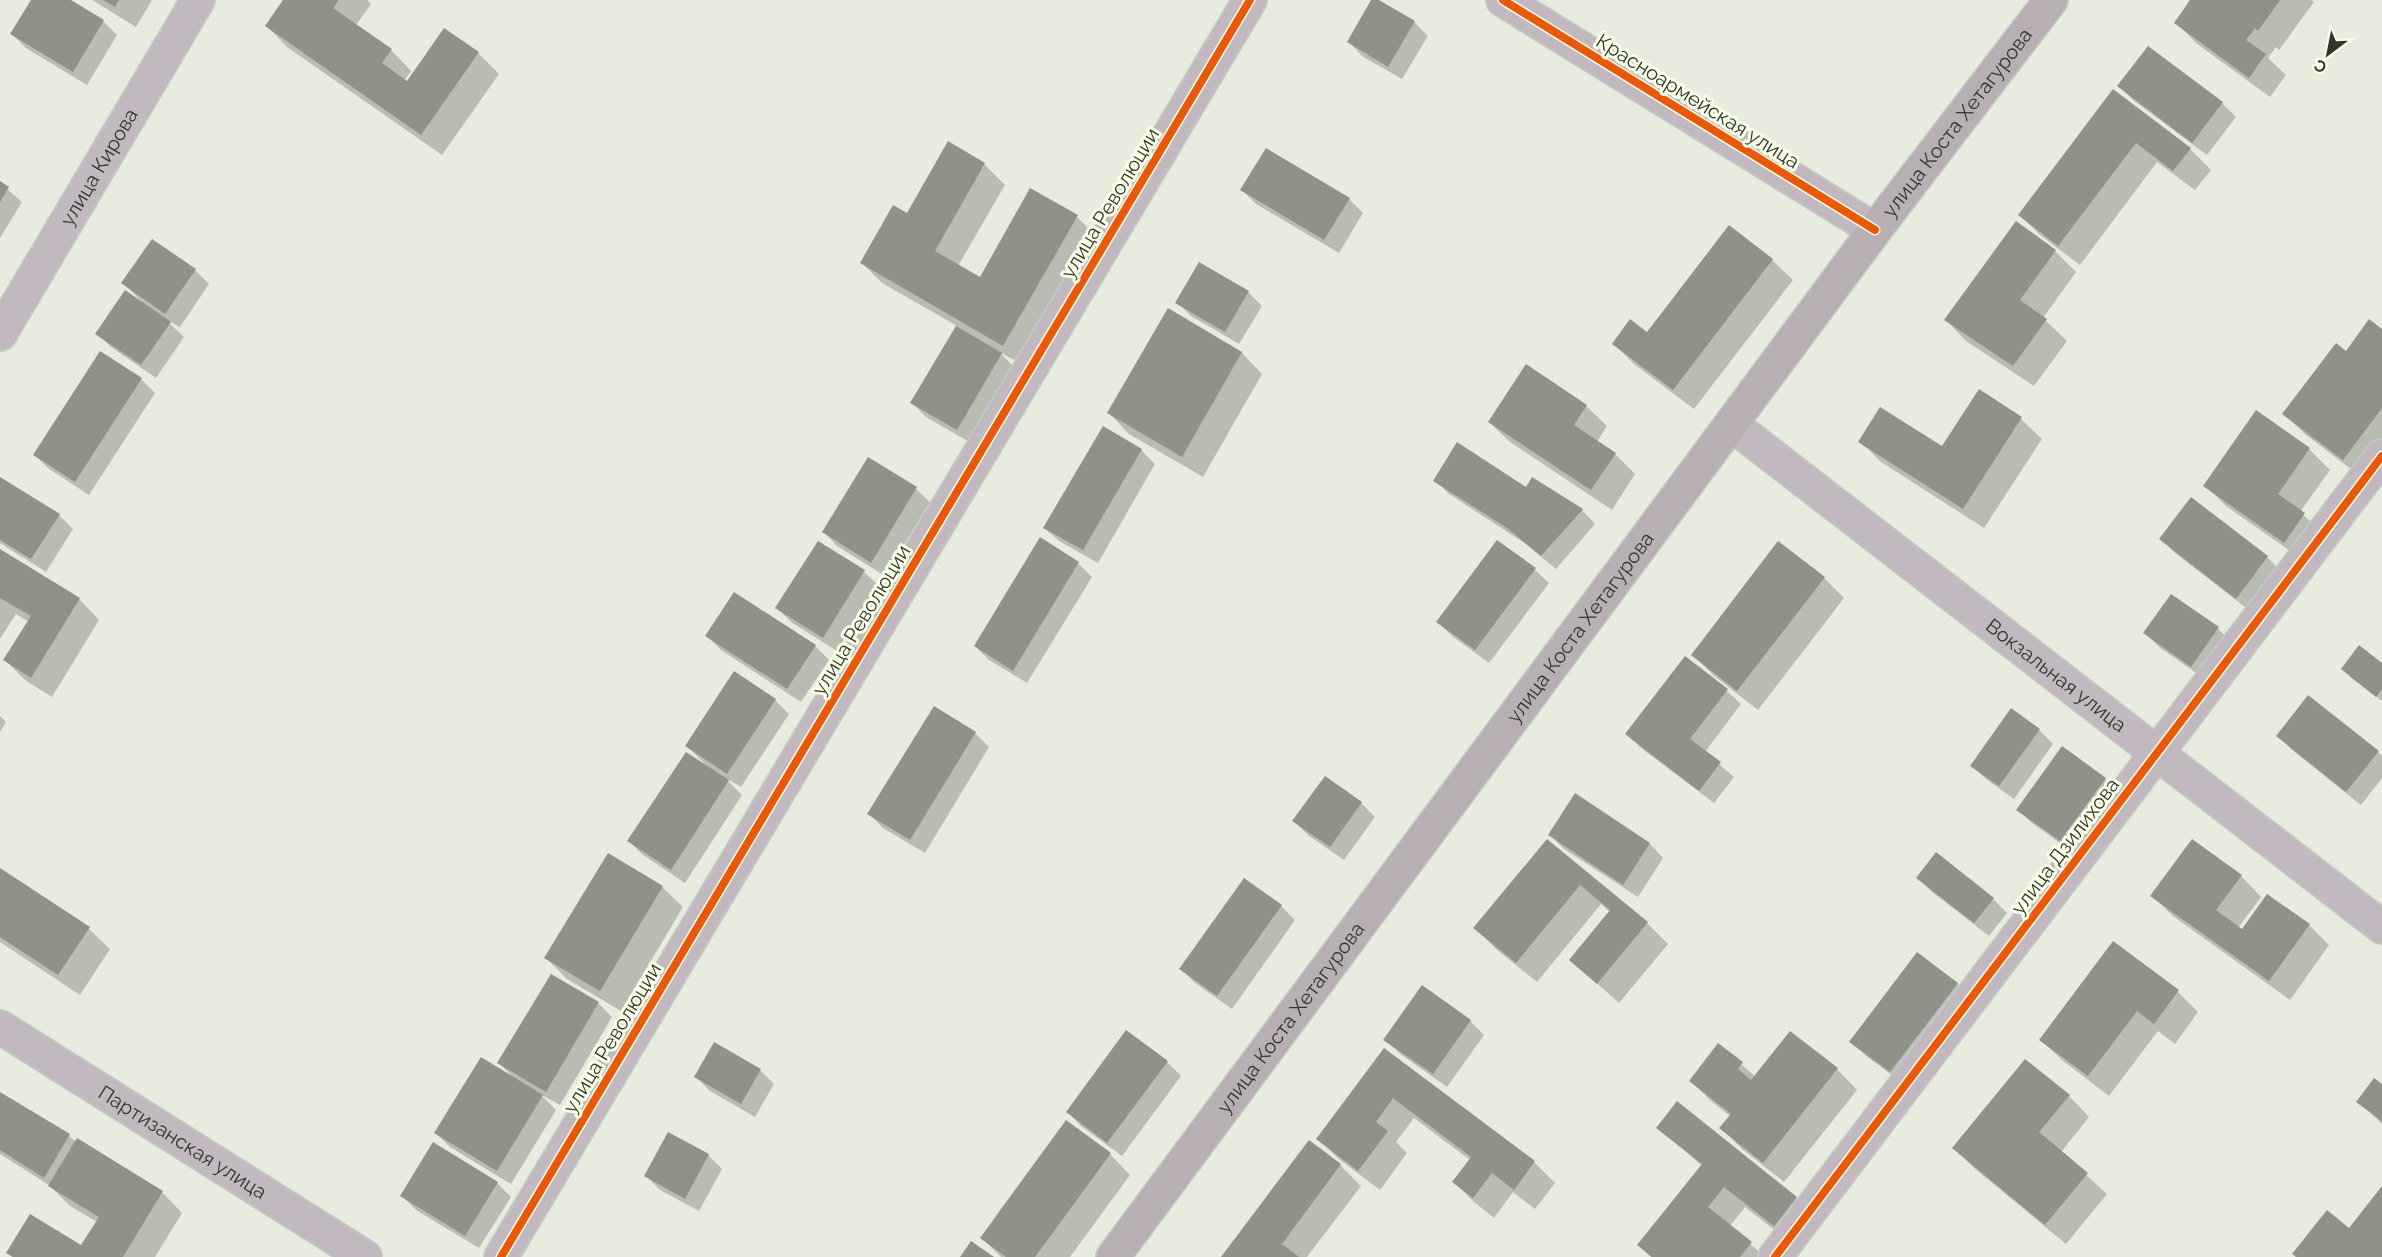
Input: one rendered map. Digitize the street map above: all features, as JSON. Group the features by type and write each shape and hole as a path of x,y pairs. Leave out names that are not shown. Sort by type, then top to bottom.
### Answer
{"main road":[{"name":"улица Коста Хетагурова","path":"1113,1257 1875,230 2052,0"}],"street":[{"name":"улица Кирова","path":"0,334 198,0"},
{"name":"улица Революции","path":"501,1257 1250,0"},
{"name":"Красноармейская улица","path":"1503,0 1875,230"},
{"name":"Вокзальная улица","path":"1731,424 2382,927"},
{"name":"улица Дзилихова","path":"1775,1257 2382,456"},
{"name":"Партизанская улица","path":"0,1027 365,1257"}],"building":[{"path":"31,0 71,0 104,20 73,72 10,34"},
{"path":"103,0 119,0 115,7"},
{"path":"283,0 339,0 333,8 392,49 382,63 407,81 444,28 479,52 421,135 265,26"},
{"path":"1371,0 1379,0 1415,21 1388,67 1347,42"},
{"path":"2190,0 2280,0 2258,31 2255,28 2246,40 2266,54 2249,78 2174,23"},
{"path":"2148,46 2223,102 2192,143 2117,86"},
{"path":"2113,89 2191,148 2173,171 2136,143 2058,246 2018,215"},
{"path":"948,141 985,163 935,251 980,277 1030,188 1078,215 1003,346 860,263 893,205 907,213"},
{"path":"1266,148 1350,198 1324,240 1240,190"},
{"path":"0,181 9,187 0,202"},
{"path":"2016,221 2056,250 2020,300 2047,319 2013,366 1944,320"},
{"path":"1729,225 1773,259 1673,390 1612,344 1630,319 1647,332"},
{"path":"152,239 196,269 165,314 121,283"},
{"path":"1199,262 1249,291 1225,332 1175,303"},
{"path":"125,290 171,322 141,365 95,334"},
{"path":"1168,308 1242,352 1182,457 1107,413"},
{"path":"2369,319 2382,329 2382,408 2343,460 2282,414 2336,343 2346,351"},
{"path":"956,326 1002,353 957,430 910,403"},
{"path":"100,351 142,378 75,482 33,455"},
{"path":"1526,364 1587,405 1574,425 1616,453 1591,490 1488,422"},
{"path":"1979,389 2022,417 1963,509 1858,442 1880,407 1942,446"},
{"path":"2256,410 2310,448 2278,494 2305,513 2284,543 2203,486"},
{"path":"1103,426 1142,449 1083,550 1043,528"},
{"path":"1457,442 1526,487 1532,477 1583,509 1541,556 1507,528 1433,481"},
{"path":"868,457 917,487 871,563 822,532"},
{"path":"0,477 60,514 31,559 0,540"},
{"path":"2191,497 2268,556 2236,599 2159,539"},
{"path":"1040,537 1079,562 1013,671 974,646"},
{"path":"1497,540 1536,568 1475,650 1436,622"},
{"path":"818,541 865,570 823,638 775,608"},
{"path":"1778,541 1825,577 1737,691 1691,655"},
{"path":"0,549 80,598 31,678 3,660 31,616 0,598"},
{"path":"734,592 816,645 787,689 705,636"},
{"path":"2171,594 2219,627 2191,667 2143,633"},
{"path":"2359,645 2382,663 2382,689 2376,697 2341,669"},
{"path":"1685,656 1728,689 1690,739 1721,762 1699,791 1625,734"},
{"path":"734,671 776,699 727,774 685,746"},
{"path":"2308,695 2379,751 2346,792 2276,736"},
{"path":"934,706 976,732 910,840 867,814"},
{"path":"2011,708 2040,729 1999,786 1970,766"},
{"path":"2062,746 2106,778 2060,841 2016,810"},
{"path":"686,752 729,780 671,870 627,841"},
{"path":"1325,776 1362,802 1330,847 1292,821"},
{"path":"1575,793 1650,843 1623,885 1548,835"},
{"path":"1547,839 1648,922 1597,984 1569,960 1610,910 1580,885 1516,963 1473,928"},
{"path":"2192,839 2242,875 2216,910 2242,929 2267,894 2310,924 2269,981 2150,896"},
{"path":"1936,852 1994,898 1974,923 1916,878"},
{"path":"608,853 663,886 600,991 544,958"},
{"path":"0,868 90,927 58,975 0,937"},
{"path":"1244,878 1282,905 1217,996 1179,969"},
{"path":"2113,941 2179,990 2154,1024 2137,1011 2088,1076 2039,1040"},
{"path":"1917,952 1958,983 1890,1072 1849,1042"},
{"path":"551,974 599,1002 546,1092 497,1063"},
{"path":"1422,985 1471,1020 1433,1074 1383,1040"},
{"path":"1126,1030 1168,1061 1107,1143 1066,1112"},
{"path":"1790,1031 1838,1068 1763,1163 1719,1128 1731,1114 1689,1081 1718,1043 1743,1062 1738,1069 1751,1080"},
{"path":"714,1042 761,1069 741,1104 694,1077"},
{"path":"1384,1048 1535,1161 1514,1190 1492,1173 1473,1198 1452,1182 1471,1157 1393,1098 1376,1122 1388,1131 1358,1171 1316,1139"},
{"path":"481,1057 543,1095 497,1171 434,1133"},
{"path":"2025,1059 2070,1095 2039,1132 2088,1173 2045,1225 1952,1148"},
{"path":"2374,1078 2382,1084 2382,1121 2356,1102"},
{"path":"0,1092 70,1134 44,1178 0,1150"},
{"path":"1677,1101 1797,1197 1774,1226 1724,1187 1708,1207 1752,1242 1740,1257 1652,1257 1637,1245 1702,1164 1656,1128"},
{"path":"1066,1120 1111,1153 1035,1257 1006,1257 980,1238"},
{"path":"668,1132 709,1154 685,1199 644,1176"},
{"path":"77,1138 163,1191 123,1257 13,1257 6,1253 30,1214 81,1245 99,1217 48,1186"},
{"path":"1309,1140 1341,1164 1282,1244 1299,1257 1221,1257"},
{"path":"433,1142 498,1182 465,1236 400,1196"},
{"path":"2382,1186 2382,1257 2296,1257 2292,1254 2327,1210 2349,1228"},
{"path":"971,1241 994,1257 960,1257"}],"cycle path":[{"path":"501,1257 1250,0"},
{"path":"1503,0 1875,230"},
{"path":"1775,1257 2382,456"}]}
